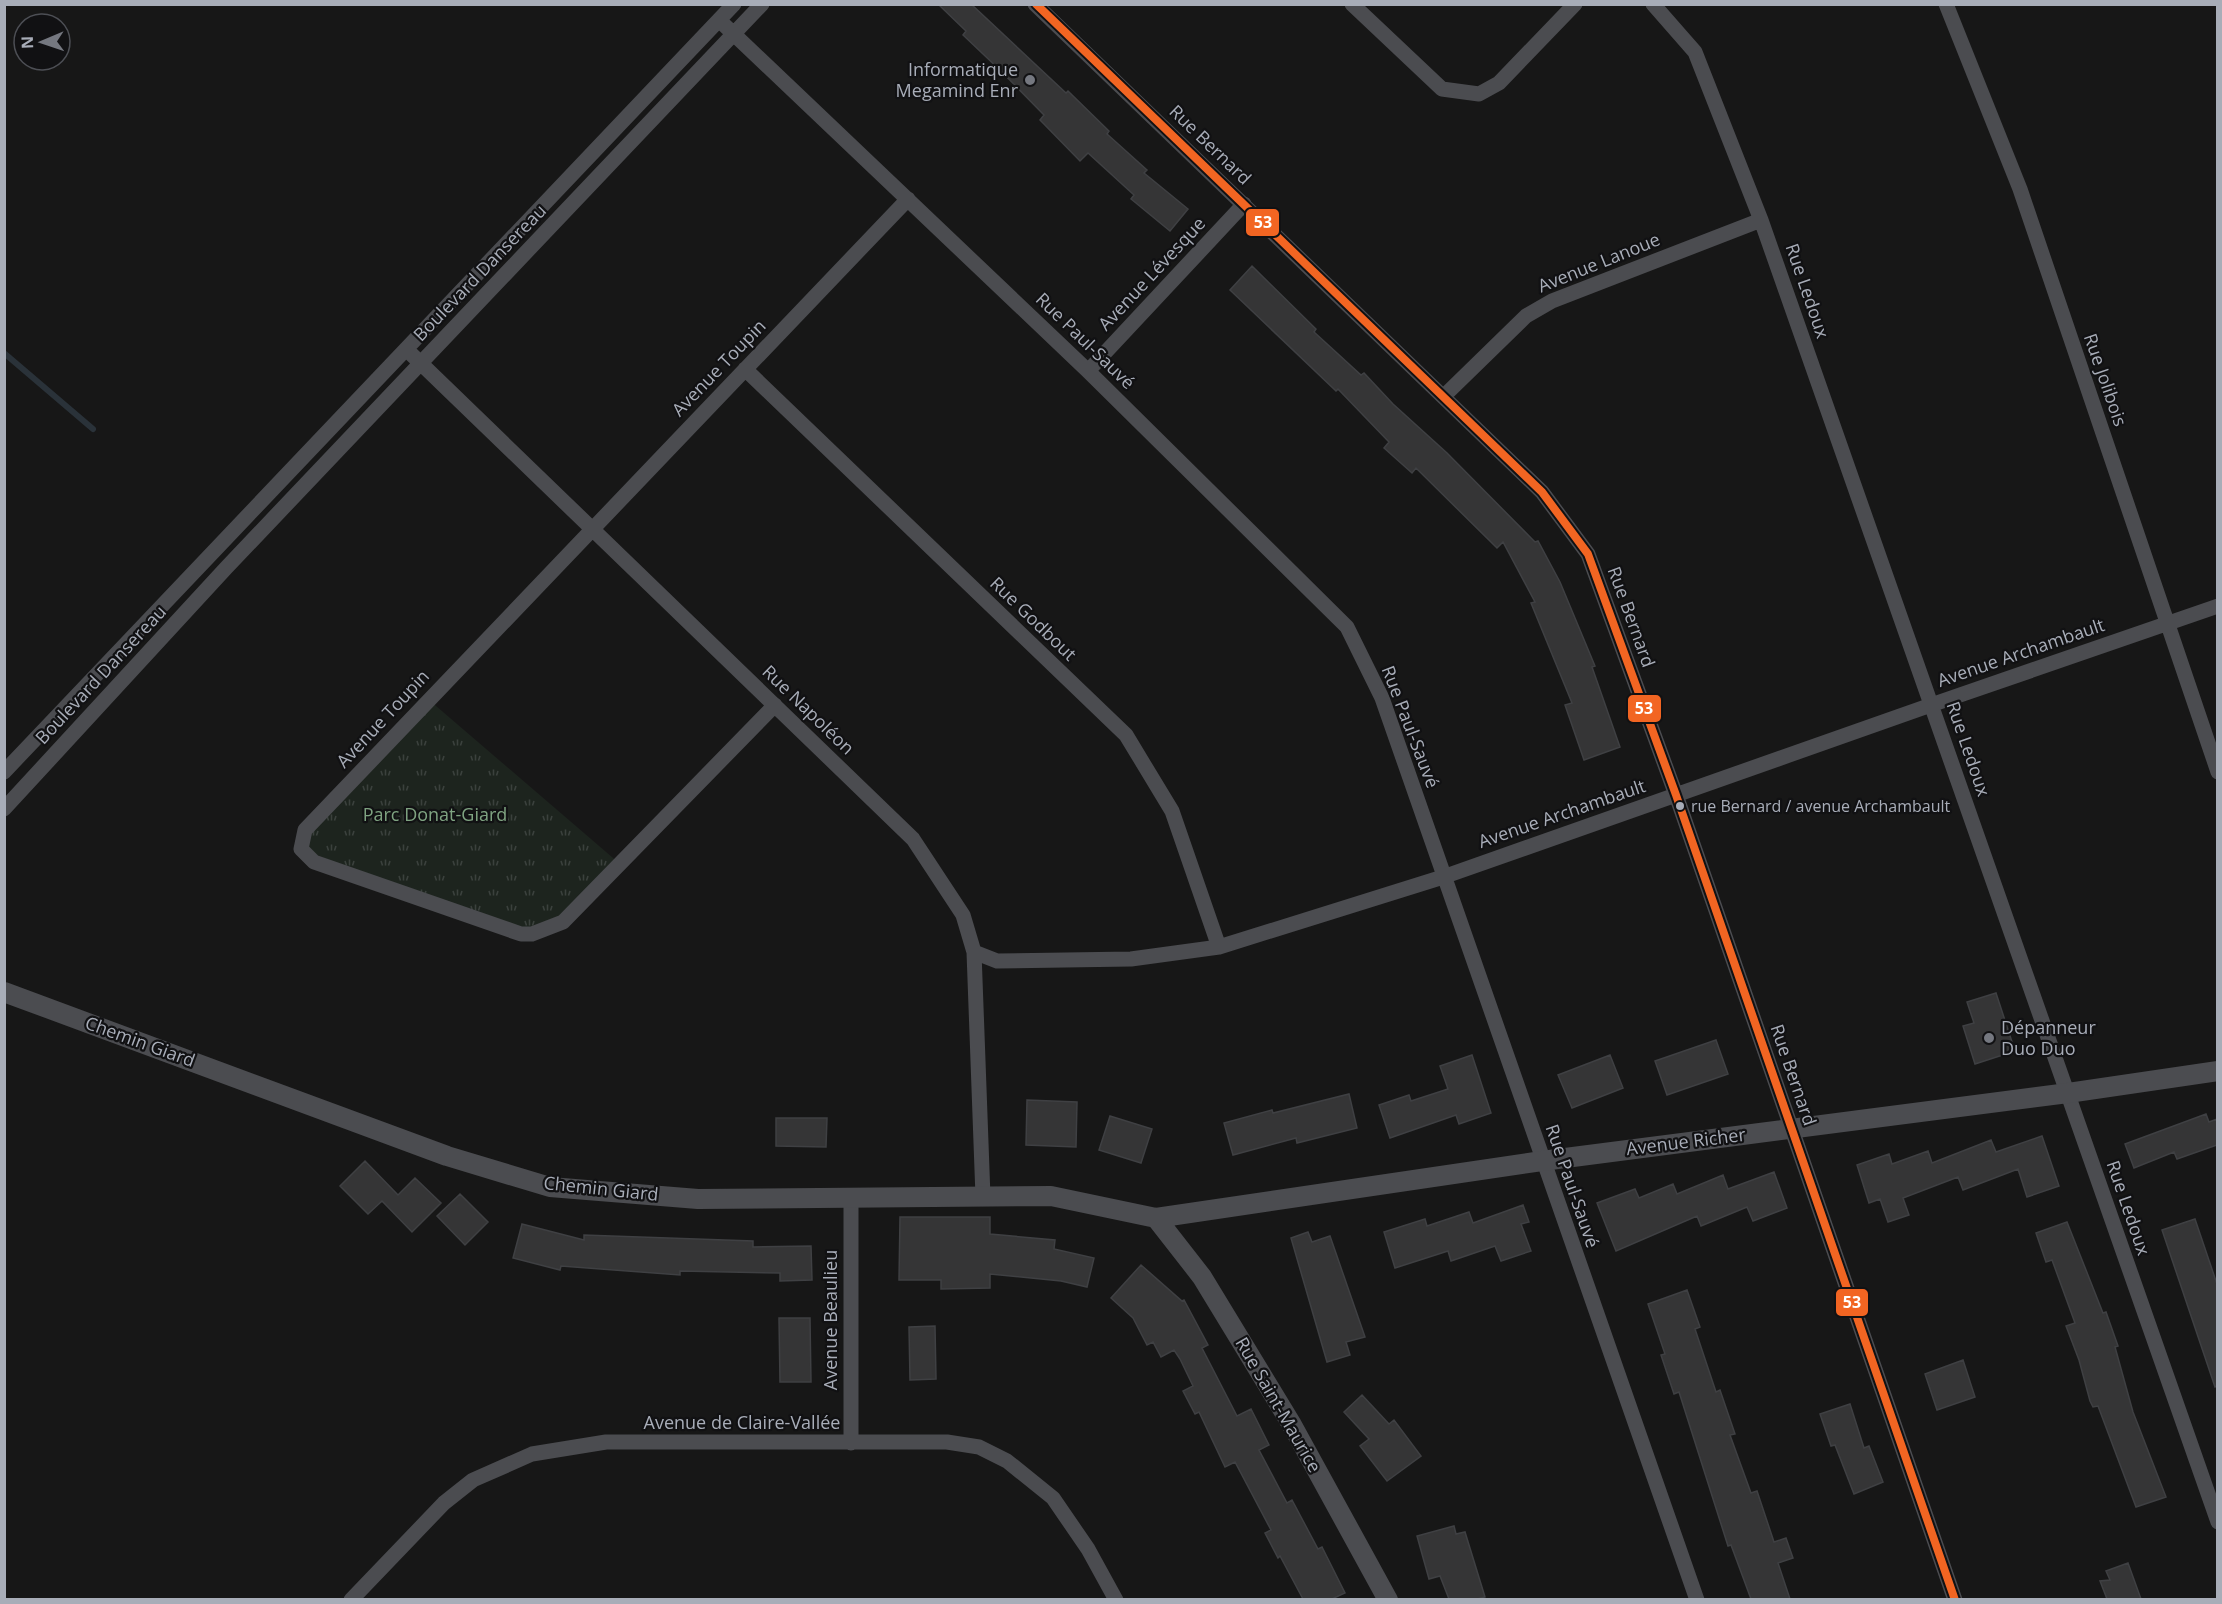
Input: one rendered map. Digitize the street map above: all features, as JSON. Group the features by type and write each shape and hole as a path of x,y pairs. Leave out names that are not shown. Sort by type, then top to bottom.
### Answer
{"street":[{"name":"Boulevard Dansereau","path":"4,772 734,4"},
{"name":"Boulevard Dansereau","path":"4,808 226,568 762,4"},
{"name":"Rue Bernard","path":"1035,4 1542,492 1588,554 1676,795 1954,1599"},
{"path":"1352,4 1442,89 1479,94 1498,82 1575,4"},
{"name":"Rue Ledoux","path":"1653,4 1695,52 1761,220 2217,1522"},
{"name":"Rue Jolibois","path":"1946,4 2020,189 2217,772"},
{"name":"Rue Paul-Sauvé","path":"719,20 1088,371 1347,627 1382,698 1697,1599"},
{"name":"Avenue Toupin","path":"775,705 563,922 532,934 521,934 314,862 301,849 305,830 908,199"},
{"name":"Avenue Lévesque","path":"1088,371 1244,204"},
{"path":"530,219 544,234"},
{"name":"Avenue Lanoue","path":"1444,396 1526,316 1552,301 1761,220"},
{"name":"Rue Napoléon","path":"406,349 913,839 963,915 974,952 983,1197"},
{"name":"Rue Godbout","path":"745,369 1126,735 1172,811 1219,947"},
{"path":"211,555 226,568"},
{"name":"Avenue Archambault","path":"974,952 997,961 1131,959 1219,947 1443,877 2217,606"},
{"name":"Chemin Giard","path":"4,992 447,1156 550,1186 698,1199 1050,1196 1156,1218"},
{"name":"Avenue Richer","path":"1156,1218 1542,1161 2068,1093 2217,1071"},
{"name":"Avenue Beaulieu","path":"851,1198 851,1443"},
{"name":"Rue Saint-Maurice","path":"1156,1218 1202,1277 1238,1336 1292,1425 1388,1599"},
{"name":"Avenue de Claire-Vallée","path":"351,1599 444,1503 473,1480 532,1454 606,1442 947,1442 979,1447 1007,1461 1053,1498 1088,1549 1116,1599"}],"green space":[{"name":"Parc Donat-Giard","path":"429,700 620,864 563,922 521,934 301,849 305,830"}],"building":[{"path":"938,4 971,4 1109,131 1107,134 1147,170 1144,173 1188,209 1170,231 1131,199 1134,195 1088,153 1080,161 1040,120 1044,115 963,35 966,31"},
{"path":"1252,266 1316,329 1314,332 1361,375 1364,373 1535,542 1538,541 1560,582 1595,666 1592,667 1620,747 1584,760 1565,705 1572,703 1531,603 1535,602 1503,542 1497,548 1416,468 1412,473 1384,448 1389,442 1338,389 1336,391 1230,290"},
{"name":"Dépanneur Duo Duo","path":"1996,993 2015,1051 1975,1064 1963,1026 1974,1023 1967,1002"},
{"path":"1716,1040 1728,1074 1667,1095 1655,1061"},
{"path":"1472,1055 1491,1113 1459,1124 1456,1115 1390,1138 1379,1105 1409,1095 1411,1101 1448,1089 1440,1066"},
{"path":"1610,1055 1623,1088 1572,1108 1558,1075"},
{"path":"1349,1094 1357,1128 1297,1143 1296,1138 1233,1155 1224,1123 1272,1110 1273,1113"},
{"path":"1027,1100 1077,1102 1076,1147 1026,1145"},
{"path":"2206,1114 2209,1122 2217,1119 2217,1145 2177,1159 2174,1152 2134,1168 2125,1144"},
{"path":"1110,1116 1152,1129 1141,1163 1099,1150"},
{"path":"776,1118 827,1118 826,1147 776,1146"},
{"path":"2042,1136 2059,1186 2027,1197 2018,1169 1963,1190 1958,1177 1903,1198 1909,1215 1888,1222 1880,1199 1869,1203 1857,1165 1889,1154 1892,1164 1928,1151 1932,1163 1991,1140 1996,1152"},
{"path":"365,1161 398,1195 415,1178 441,1203 412,1232 382,1201 368,1214 340,1186"},
{"path":"1774,1172 1787,1208 1753,1221 1747,1207 1701,1226 1697,1216 1616,1251 1597,1203 1635,1189 1639,1198 1673,1184 1677,1194 1723,1175 1728,1189"},
{"path":"460,1194 488,1222 465,1245 437,1216"},
{"path":"1523,1205 1529,1222 1521,1224 1531,1251 1501,1261 1495,1246 1451,1261 1448,1251 1395,1268 1384,1232 1425,1219 1427,1226 1469,1212 1473,1223"},
{"path":"900,1217 990,1217 990,1234 1055,1240 1054,1249 1094,1258 1087,1287 1061,1281 990,1274 990,1288 941,1289 941,1280 899,1280"},
{"path":"2195,1219 2217,1284 2217,1386 2215,1387 2162,1230"},
{"path":"2067,1222 2103,1313 2106,1312 2118,1346 2115,1347 2133,1412 2166,1497 2136,1507 2098,1406 2093,1407 2090,1401 2079,1360 2066,1326 2075,1323 2052,1260 2046,1262 2036,1233"},
{"path":"522,1224 584,1240 584,1235 753,1241 753,1247 811,1246 812,1280 780,1281 780,1273 680,1271 680,1275 561,1266 560,1270 513,1258"},
{"path":"1308,1232 1312,1242 1330,1236 1365,1337 1346,1342 1350,1355 1327,1362 1291,1238"},
{"path":"1141,1265 1182,1301 1184,1300 1208,1345 1202,1348 1237,1416 1251,1409 1269,1445 1259,1450 1287,1503 1292,1500 1318,1549 1322,1547 1345,1593 1332,1599 1303,1599 1265,1533 1271,1530 1235,1462 1225,1467 1199,1412 1195,1414 1183,1391 1193,1386 1180,1359 1174,1350 1161,1357 1153,1342 1147,1345 1133,1318 1111,1298"},
{"path":"1687,1290 1700,1327 1695,1329 1716,1392 1720,1390 1735,1434 1730,1435 1751,1493 1757,1491 1774,1542 1786,1538 1793,1558 1778,1563 1790,1599 1751,1599 1731,1545 1728,1546 1679,1392 1674,1394 1661,1355 1665,1354 1648,1304"},
{"path":"779,1318 810,1318 811,1382 780,1382"},
{"path":"935,1326 936,1379 910,1380 909,1327"},
{"path":"1963,1360 1975,1397 1937,1410 1925,1374"},
{"path":"1362,1395 1389,1424 1394,1420 1421,1456 1387,1481 1360,1446 1369,1439 1344,1412"},
{"path":"1850,1404 1864,1448 1869,1446 1883,1482 1854,1494 1835,1445 1831,1446 1820,1414"},
{"path":"1454,1526 1456,1534 1465,1532 1485,1597 1449,1599 1440,1576 1429,1579 1417,1536"},
{"path":"2128,1563 2141,1599 2107,1599 2100,1581 2110,1580 2106,1571"}],"waterway":[{"path":"4,353 93,429"}],"transit line":[{"name":"53","path":"1036,4 1542,492 1588,554 1676,795 1955,1600"}],"place":[{"name":"Informatique Megamind Enr","path":"1030,80"},
{"name":"rue Bernard / avenue Archambault","path":"1680,806"},
{"name":"Dépanneur Duo Duo","path":"1989,1038"}]}
